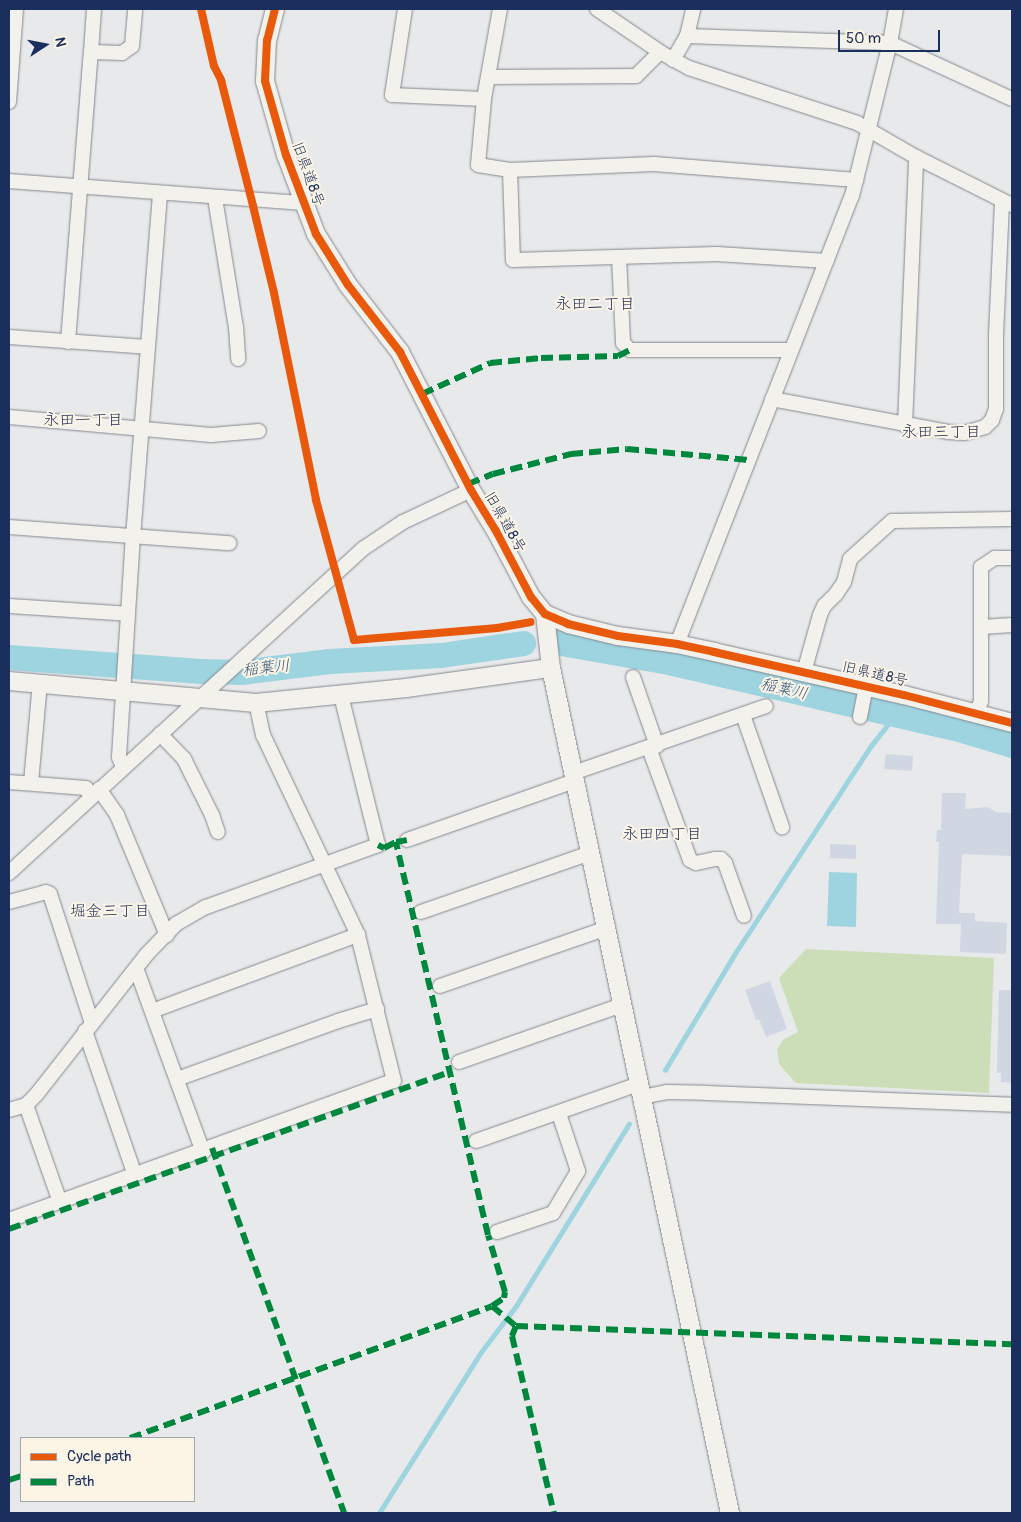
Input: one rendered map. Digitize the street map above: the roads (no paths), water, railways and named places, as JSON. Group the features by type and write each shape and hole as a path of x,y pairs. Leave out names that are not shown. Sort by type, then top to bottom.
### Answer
{"street":[{"path":"9,102 16,9"},
{"path":"68,342 94,9"},
{"path":"91,52 122,53 132,46 135,9"},
{"name":"旧県道8号","path":"275,9 267,40 265,81 271,109 302,203 328,255 348,285 400,352 471,490 496,531 531,597 545,614 568,624 618,636 677,644 804,672 866,690 976,713 1012,724"},
{"path":"405,9 392,95 484,98"},
{"path":"500,9 484,98 478,165 510,170 654,164 856,180"},
{"path":"597,9 660,52 689,68 858,123 916,157 1007,203 996,336 996,409 992,420 985,426 964,433 905,425 772,399"},
{"path":"673,60 687,36 693,9"},
{"path":"677,644 856,180 890,43 896,9"},
{"path":"687,36 890,43 1012,99"},
{"path":"489,78 636,76 660,52"},
{"path":"905,425 916,157"},
{"path":"510,170 513,260 717,254 826,261"},
{"path":"9,180 215,198 302,203"},
{"path":"123,767 119,757 132,538 160,193"},
{"path":"215,198 236,327 238,359"},
{"path":"619,257 623,343 630,350 790,350"},
{"path":"9,337 147,347"},
{"path":"9,417 211,434 259,431"},
{"path":"9,873 123,767 217,684 245,656 382,535 436,505 471,490"},
{"path":"804,672 820,615 824,606 836,594 844,582 850,559 892,521 1012,519"},
{"path":"9,527 132,538 229,543"},
{"path":"976,713 981,702 981,567 995,558 1012,558"},
{"path":"9,606 128,614"},
{"path":"545,614 550,668 730,1513"},
{"path":"982,627 1012,626"},
{"path":"9,681 256,703 341,695 550,668"},
{"path":"633,676 653,747 690,860 696,864 721,859 725,863 744,916"},
{"path":"31,783 40,683"},
{"path":"860,717 866,690"},
{"path":"9,1110 26,1105 136,968 176,924 206,907 378,845 341,695"},
{"path":"9,1220 203,1152 394,1081 358,935 349,913 324,866 307,824 263,735 256,703"},
{"path":"407,840 766,706"},
{"path":"743,715 782,828"},
{"path":"160,734 184,759 212,815 218,832"},
{"path":"9,782 86,788 95,793 116,816 167,935"},
{"path":"421,912 590,853"},
{"path":"9,902 46,892 50,894 88,1027 136,1175"},
{"path":"440,986 606,929"},
{"path":"152,1010 358,935"},
{"path":"136,968 203,1152"},
{"path":"459,1062 622,1005"},
{"path":"177,1080 338,1021 377,1009"},
{"path":"476,1141 640,1090 1012,1105"},
{"path":"26,1105 60,1202"},
{"path":"497,1232 553,1212 578,1170 559,1114"}],"water":[{"path":"829,872 857,873 856,927 827,926"}],"waterway":[{"name":"稲葉川","path":"555,642 664,661 962,730 1012,745"},
{"name":"稲葉川","path":"9,657 200,671 241,672 329,661 441,655 523,643"},
{"path":"665,1070 734,955 871,746 895,715"},
{"path":"379,1513 481,1352 516,1306 629,1124"}],"district":[{"name":"永田二丁目","path":"595,304"},
{"name":"永田一丁目","path":"83,420"},
{"name":"永田三丁目","path":"941,432"},
{"name":"永田四丁目","path":"662,834"},
{"name":"堀金三丁目","path":"110,911"}]}
